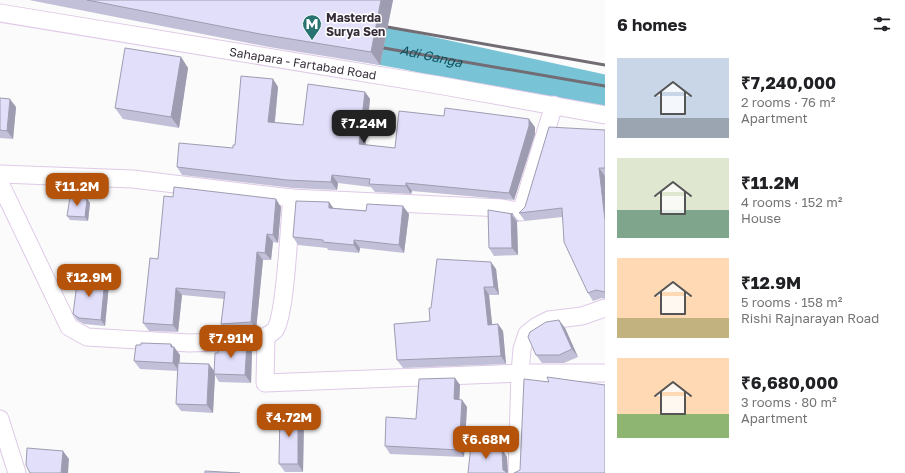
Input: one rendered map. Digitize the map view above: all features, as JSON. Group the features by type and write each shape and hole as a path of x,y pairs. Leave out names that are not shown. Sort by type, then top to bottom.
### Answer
{"street":[{"name":"Sahapara - Fartabad Road","path":"0,13 554,105 605,115"},
{"path":"0,174 133,179 292,198 502,208 521,212 554,105"},
{"path":"0,183 69,327 87,337 189,343 256,341 266,337 275,329 282,303 292,198"},
{"path":"517,473 520,373 522,348 527,334 537,326 550,320 582,316 605,308"},
{"path":"266,337 265,383 520,373 605,373"},
{"path":"0,419 17,473"}],"building":[{"name":"Masterda Surya Sen","path":"87,0 381,0 371,52 260,34"},
{"path":"125,48 181,57 171,117 115,108"},
{"path":"241,76 273,79 268,122 303,125 308,84 365,92 359,144 395,148 399,111 444,116 445,108 529,119 529,126 509,193 406,183 406,186 369,184 370,179 332,175 331,182 287,180 177,167 179,143 233,148 233,145 235,145"},
{"path":"0,98 10,99 7,131 0,130"},
{"path":"549,127 605,130 605,168 599,168 605,220 605,292 596,290 588,293 564,242 562,208 519,213 525,207"},
{"path":"174,187 276,199 273,235 267,234 265,253 257,252 251,322 221,324 225,292 176,288 173,325 143,323 150,258 158,259 164,196 173,197"},
{"path":"70,197 87,199 85,217 67,216"},
{"path":"296,201 329,202 329,208 366,211 367,204 403,206 399,245 354,240 354,245 293,237"},
{"path":"488,210 513,214 511,214 512,248 489,248"},
{"path":"437,259 491,262 494,287 484,287 488,325 498,324 501,356 397,360 394,324 430,321 429,308 431,308"},
{"path":"78,276 105,278 101,320 79,318 73,314"},
{"path":"559,320 572,349 559,355 536,355 528,337 530,332 546,322"},
{"path":"141,343 171,344 171,347 174,347 173,363 134,361 136,345 141,345"},
{"path":"247,343 245,375 214,374 215,353 218,353 219,344"},
{"path":"178,363 209,364 207,405 176,404"},
{"path":"547,377 605,385 605,473 514,473 520,470 524,379 549,382"},
{"path":"455,378 454,399 462,400 459,450 385,446 386,417 416,419 419,379"},
{"path":"280,411 298,411 298,464 279,464"},
{"path":"471,445 502,449 503,470 508,473 468,473"},
{"path":"27,448 63,451 61,473 30,473 26,465"},
{"path":"205,471 240,473 205,473"}],"waterway":[{"name":"Adi Ganga","path":"332,37 404,50 605,94"}],"railway":[{"path":"376,25 605,65"},
{"path":"372,46 605,86"}],"place":[{"name":"Masterda Surya Sen","path":"312,41"}]}
